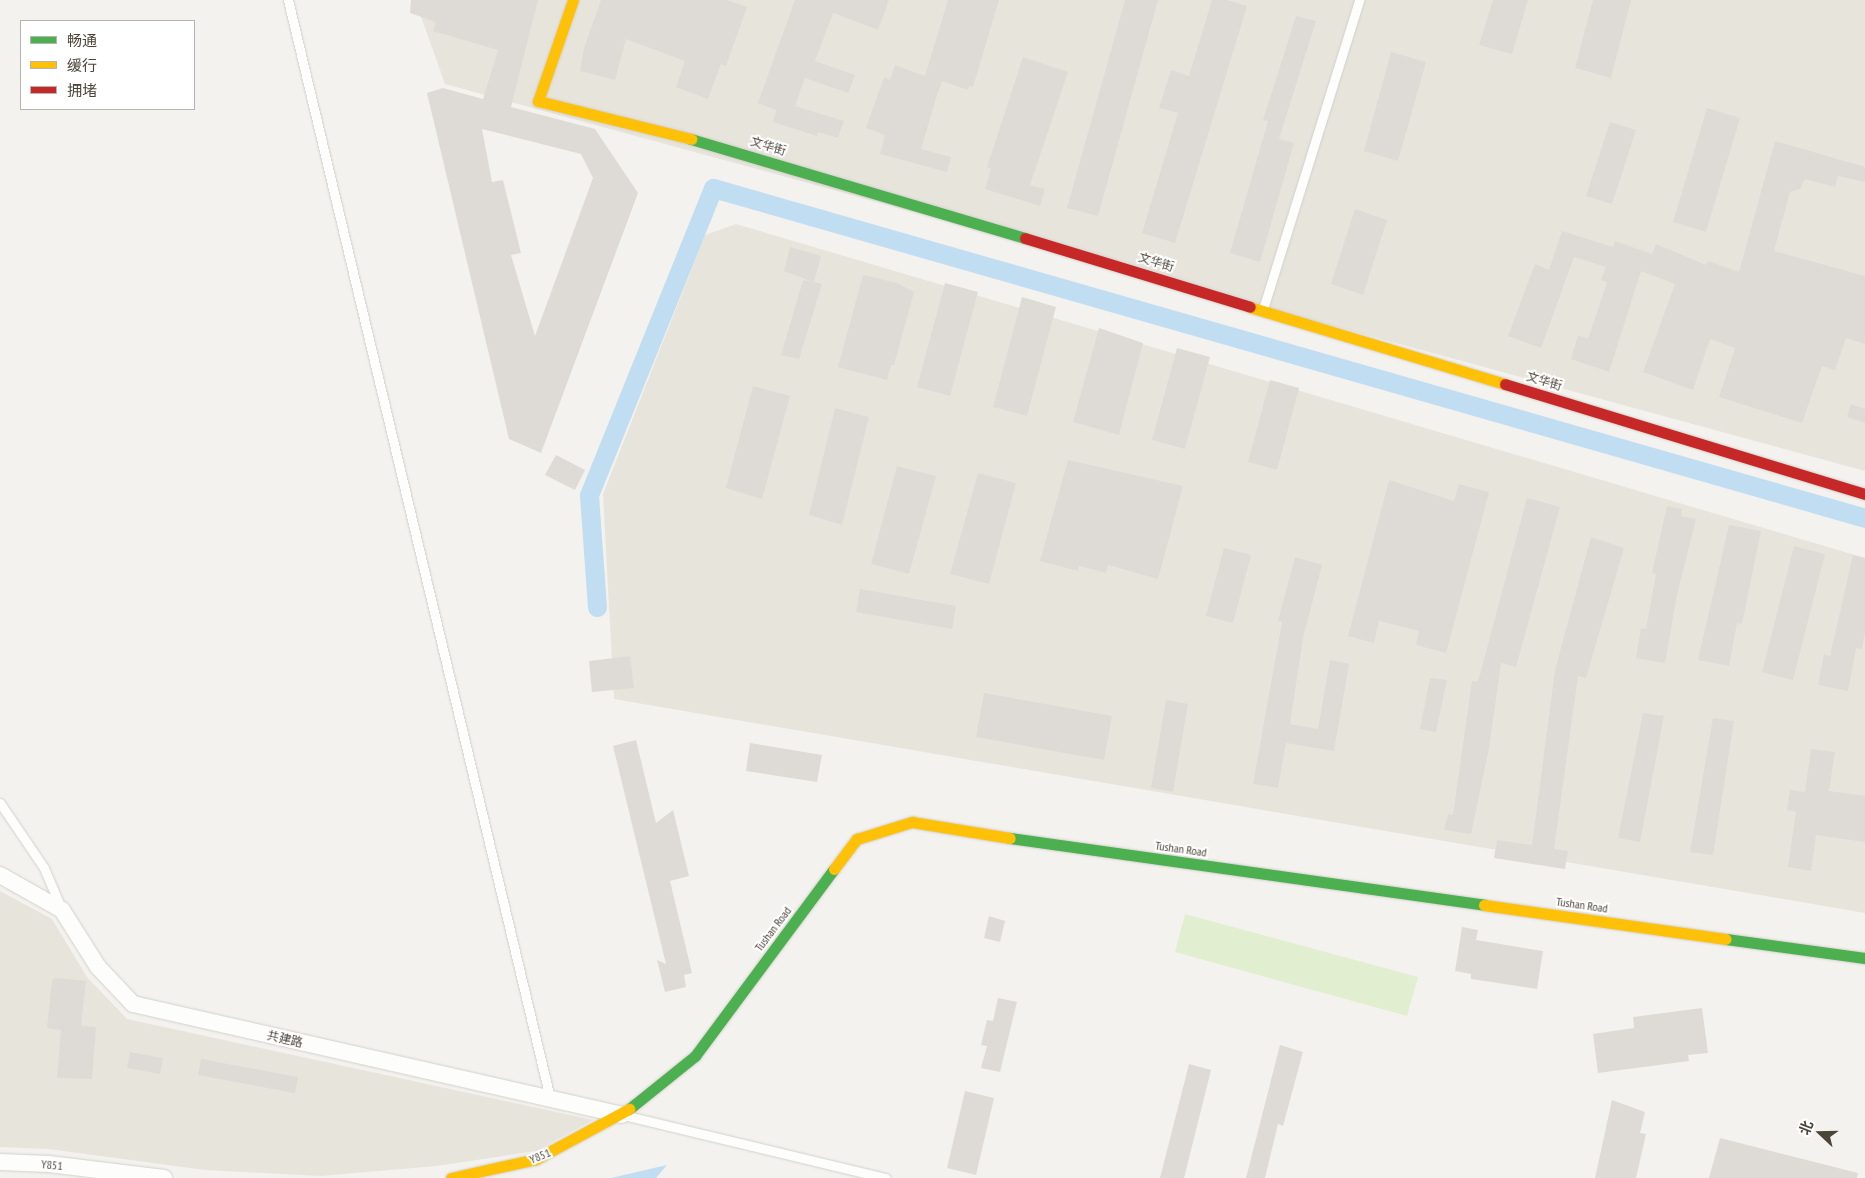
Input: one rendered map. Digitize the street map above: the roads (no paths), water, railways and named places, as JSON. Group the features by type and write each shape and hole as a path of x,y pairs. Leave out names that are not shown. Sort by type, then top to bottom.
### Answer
{"street":[{"name":"文华街","path":"573,0 538,101 725,147 1263,309 1865,494"},
{"name":"Tushan Road","path":"622,1115 696,1056 858,839 912,822 1051,845 1865,958"},
{"name":"共建路","path":"0,875 62,910 98,967 133,1004 622,1115"},
{"name":"Y851","path":"451,1178 536,1159 622,1115"},
{"name":"Y851","path":"0,1162 49,1164 164,1178"}],"lane":[{"path":"288,0 550,1098"},
{"path":"1263,309 1358,0"},
{"path":"0,803 44,868 62,910"},
{"path":"622,1115 886,1178"}],"water":[{"path":"667,1165 656,1178 611,1178"}],"waterway":[{"path":"597,607 589,495 713,188 1865,518"}]}
